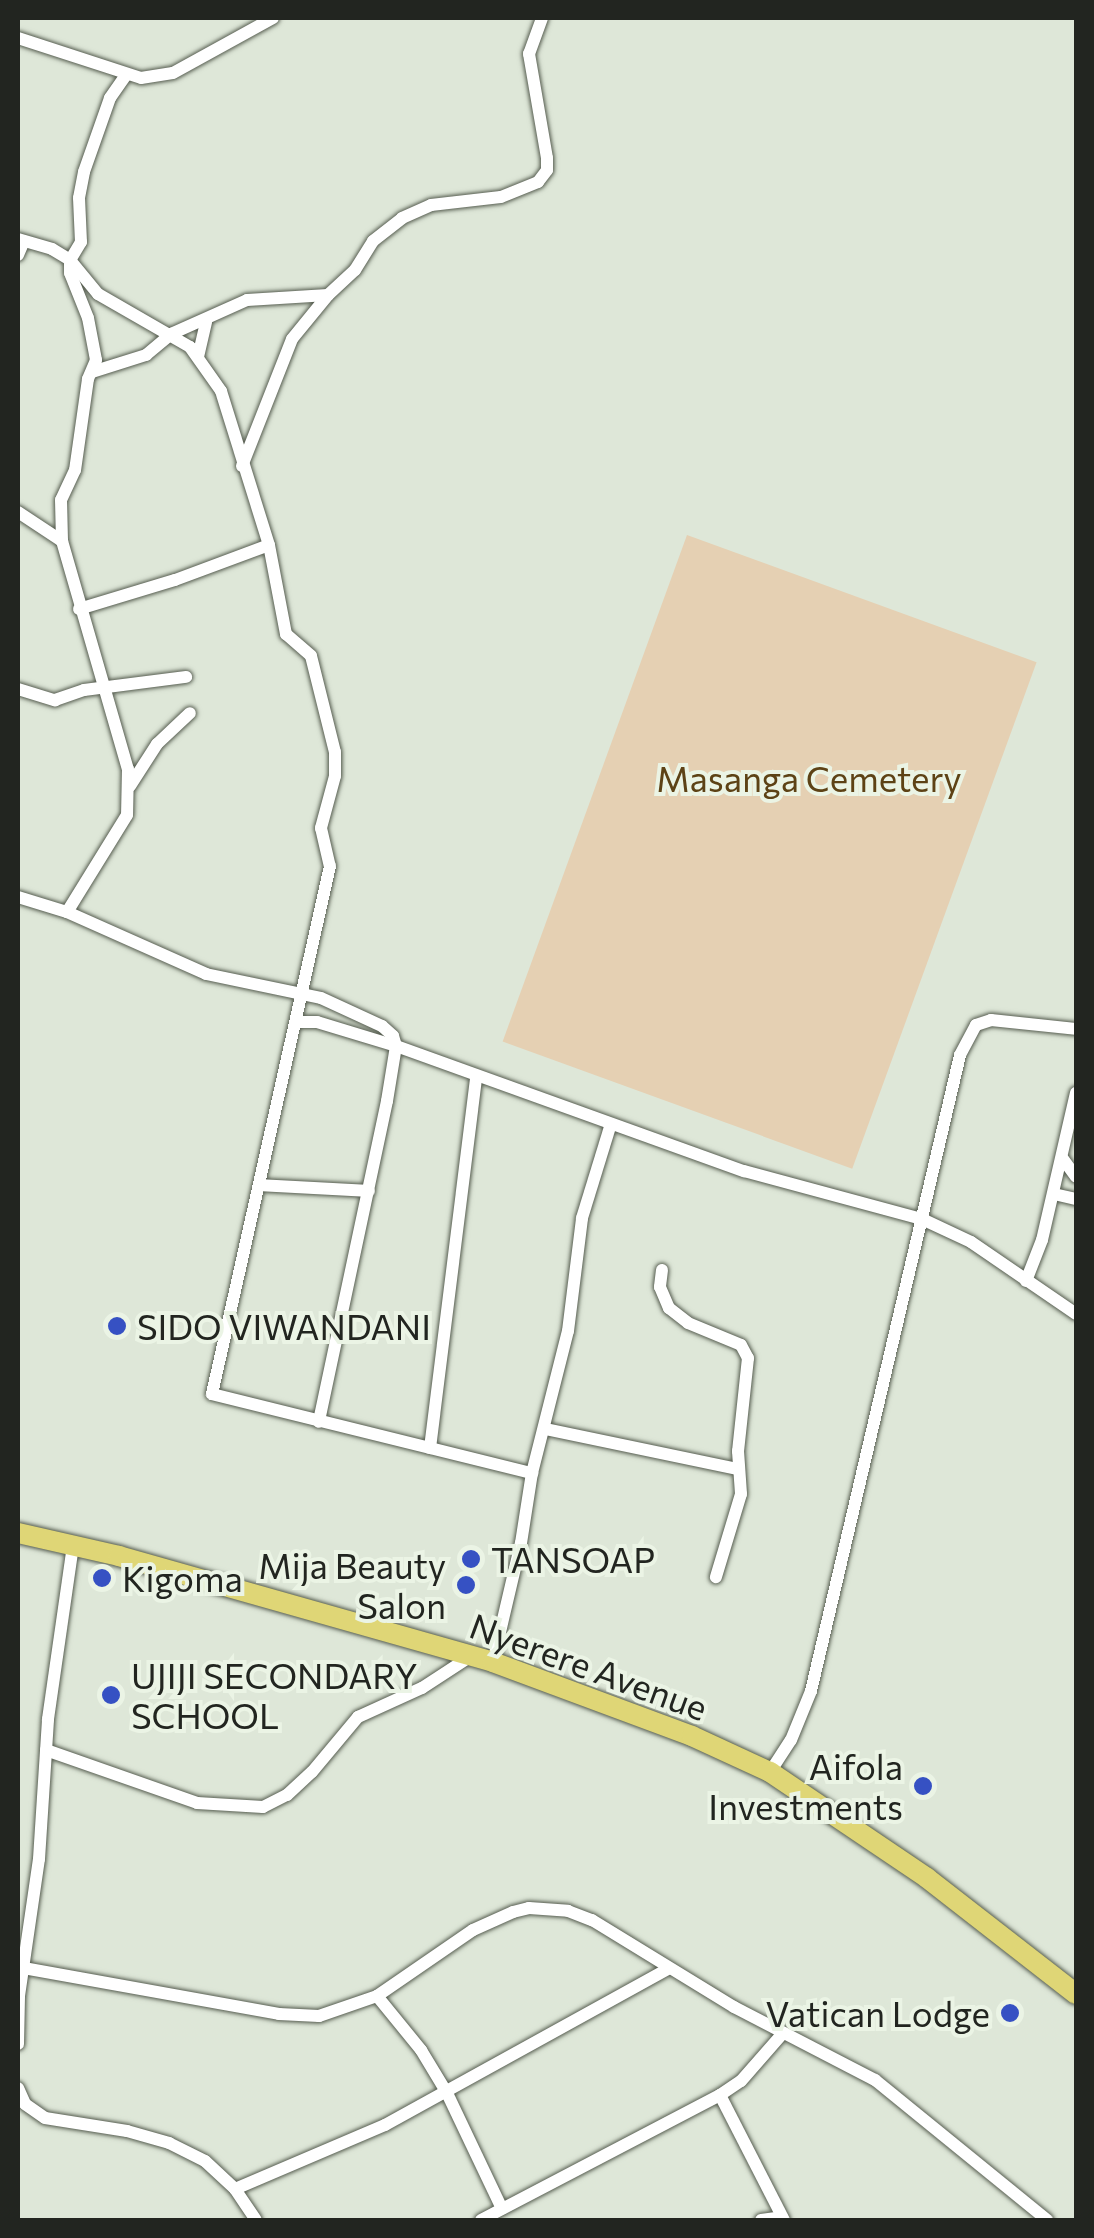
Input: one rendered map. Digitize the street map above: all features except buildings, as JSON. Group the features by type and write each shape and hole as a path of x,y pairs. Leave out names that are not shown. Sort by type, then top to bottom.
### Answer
{"main road":[{"name":"Nyerere Avenue","path":"18,1533 492,1662 632,1710 770,1772 928,1878 1076,1994"}],"street":[{"path":"18,38 142,78 173,73 274,18"},
{"path":"242,466 292,339 328,294 355,270 373,241 402,218 431,205 526,190 544,176 546,145 529,54 542,18"},
{"path":"67,912 119,834 127,815 129,788 128,769 62,541 61,500 74,470 96,360 88,318 70,274 70,260 82,242 81,184 110,98 111,76 104,66"},
{"path":"110,98 126,75"},
{"path":"18,254 20,240 70,260 98,294 171,334 198,356 230,414 242,466 269,545 286,634 311,656 335,752 335,776 322,828 330,866 212,1394 532,1474"},
{"path":"92,372 146,355 171,334 206,322 247,300 328,294"},
{"path":"198,356 206,322"},
{"path":"18,512 62,541"},
{"path":"79,608 174,580 269,545"},
{"path":"18,690 55,700 186,678"},
{"path":"129,788 158,744 190,713"},
{"path":"18,897 67,912 206,974 243,985 302,992 382,1026 396,1046 320,1422"},
{"path":"770,1772 799,1724 812,1691 953,1081 976,1025 991,1020 1076,1029"},
{"path":"296,1022 317,1022 396,1046 744,1171 922,1219 971,1242 1076,1314"},
{"path":"430,1448 476,1076"},
{"path":"1026,1281 1054,1194 1076,1093"},
{"path":"492,1662 521,1543 532,1474 568,1331 582,1218 611,1124"},
{"path":"1063,1159 1076,1177"},
{"path":"259,1186 368,1191"},
{"path":"1054,1194 1076,1198"},
{"path":"662,1270 660,1287 669,1308 746,1352 748,1382 737,1469 740,1494 716,1577"},
{"path":"546,1429 737,1469"},
{"path":"18,2044 21,1967 39,1859 46,1750 73,1546"},
{"path":"46,1750 197,1803 263,1807 288,1796 358,1717 422,1688 471,1656"},
{"path":"21,1967 279,2014 319,2016 377,1996 472,1930 529,1908 568,1911 592,1920 668,1969 875,2080 1047,2220"},
{"path":"235,2189 320,2156 447,2093 668,1969"},
{"path":"377,1996 421,2050 447,2093 502,2209"},
{"path":"481,2220 720,2095 741,2081 783,2033"},
{"path":"18,2088 25,2104 46,2118 169,2143 205,2161 235,2189 256,2220"},
{"path":"720,2095 783,2219 761,2220"}],"green space":[{"name":"Masanga Cemetery","path":"687,535 1037,662 852,1169 503,1041"}],"place":[{"name":"SIDO VIWANDANI","path":"117,1326"},
{"name":"TANSOAP","path":"471,1559"},
{"name":"Kigoma","path":"102,1578"},
{"name":"Mija Beauty Salon","path":"466,1585"},
{"name":"UJIJI SECONDARY SCHOOL","path":"111,1695"},
{"name":"Aifola Investments","path":"923,1786"},
{"name":"Vatican Lodge","path":"1010,2013"}]}
